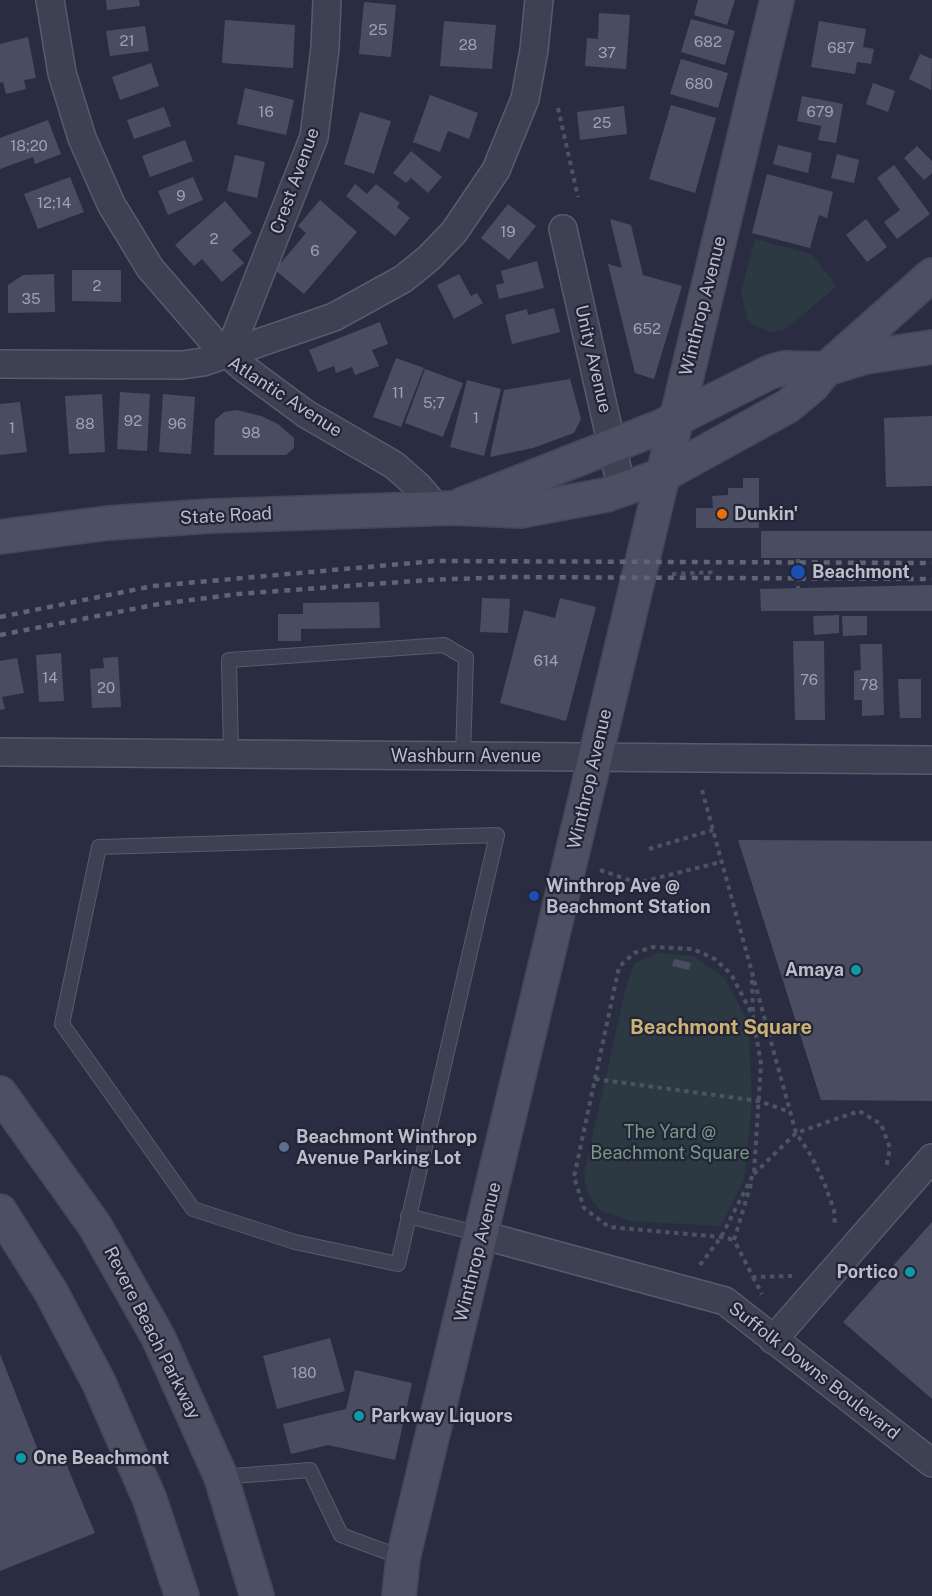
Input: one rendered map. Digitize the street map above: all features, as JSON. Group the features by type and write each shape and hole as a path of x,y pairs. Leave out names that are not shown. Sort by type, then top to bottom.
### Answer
{"main road":[{"name":"Winthrop Avenue","path":"388,1594 403,1557 482,1235 777,0"},
{"name":"State Road","path":"0,537 108,523 190,517 445,508 520,511 578,502 622,490 663,475 788,406 932,275"},
{"path":"826,369 865,357 932,347"},
{"name":"State Road","path":"445,508 676,420 770,372 784,368 826,369"},
{"name":"Revere Beach Parkway","path":"0,1093 67,1184 117,1263 170,1361 221,1477 257,1596"},
{"path":"0,1210 51,1292 99,1383 147,1492 182,1596"},
{"path":"238,1528 261,1573 279,1596"}],"street":[{"path":"50,0 57,51 68,94 100,183 122,224 150,268 228,355 334,317 363,303 415,270 454,232 496,170 519,116 532,68 539,0"},
{"name":"Crest Avenue","path":"228,355 314,137 326,48 327,0"},
{"name":"Unity Avenue","path":"563,229 622,490"},
{"name":"Atlantic Avenue","path":"0,364 182,365 228,355 306,414 394,465 445,508"},
{"name":"Washburn Avenue","path":"0,752 932,760"},
{"path":"773,1340 932,1158"},
{"name":"Suffolk Downs Boulevard","path":"482,1235 725,1301 932,1463"}],"lane":[{"path":"231,754 229,660 444,645 466,658 464,756"},
{"path":"497,835 408,1216 398,1264 295,1242 193,1209 62,1024 99,847 497,835"},
{"path":"408,1216 482,1235"},
{"path":"221,1477 310,1470 341,1535 403,1557"}],"path":[{"path":"558,108 578,197"},
{"path":"798,559 798,588"},
{"path":"672,574 717,572"},
{"path":"702,790 796,1133 812,1157 825,1185 834,1210 836,1236"},
{"path":"649,849 713,830"},
{"path":"596,869 638,883 721,862"},
{"path":"734,1240 609,1227 584,1208 574,1177 619,967 634,953 653,947 693,949 715,959 731,974 753,1016"},
{"path":"752,973 753,1016 761,1064 759,1101 754,1173 734,1240 753,1277 801,1275"},
{"path":"595,1079 759,1101 790,1112"},
{"path":"681,1290 721,1237 754,1173 796,1133 859,1111 881,1124 890,1148 886,1171"}],"green space":[{"path":"755,239 811,254 837,286 784,330 770,332 749,323 741,293"},
{"name":"The Yard @ Beachmont Square","path":"657,953 693,956 725,979 748,1022 752,1101 744,1180 721,1226 630,1221 600,1210 588,1195 584,1174 626,987 635,963"}],"building":[{"path":"106,0 139,0 140,6 107,10"},
{"path":"698,0 735,0 727,25 694,15"},
{"path":"364,2 396,5 391,57 359,54"},
{"path":"599,13 630,15 626,69 585,66 587,38 598,39"},
{"path":"691,19 735,31 725,65 681,52"},
{"path":"225,20 295,25 293,68 222,63"},
{"path":"444,21 496,25 492,69 440,66"},
{"path":"819,21 866,29 863,47 874,49 871,64 857,62 855,74 811,67"},
{"path":"145,26 149,51 110,56 106,31"},
{"path":"28,37 36,78 24,80 26,89 6,94 3,82 0,83 0,44"},
{"path":"920,54 932,59 931,90 909,79"},
{"path":"681,59 728,73 718,108 670,94"},
{"path":"151,63 159,86 120,100 112,77"},
{"path":"873,83 895,91 888,112 866,104"},
{"path":"245,88 294,100 286,135 237,124"},
{"path":"430,95 478,113 469,139 448,131 440,152 413,142"},
{"path":"802,96 843,104 836,143 818,140 821,126 797,121"},
{"path":"671,105 716,118 695,193 649,179"},
{"path":"624,106 627,134 580,140 577,112"},
{"path":"164,107 171,126 134,139 127,120"},
{"path":"360,112 391,121 374,174 344,164"},
{"path":"48,120 61,154 35,164 33,157 0,169 0,138"},
{"path":"185,140 193,161 150,177 142,156"},
{"path":"778,145 812,153 808,173 773,164"},
{"path":"917,146 932,161 932,173 924,180 904,158"},
{"path":"411,151 442,177 428,193 411,178 406,183 393,173"},
{"path":"837,154 859,160 854,183 831,178"},
{"path":"235,155 265,162 257,198 227,191"},
{"path":"894,165 930,214 897,239 884,222 900,210 877,178"},
{"path":"767,174 833,192 827,218 819,215 810,248 752,233"},
{"path":"70,177 84,212 38,229 24,194"},
{"path":"193,177 203,200 168,215 158,191"},
{"path":"355,184 367,194 376,184 400,203 397,207 410,218 395,236 346,196"},
{"path":"320,200 357,232 304,294 275,270 306,233 298,226"},
{"path":"225,201 252,233 232,250 244,263 222,282 202,259 194,266 175,245"},
{"path":"508,204 536,226 509,260 481,238"},
{"path":"610,219 631,225 643,275 682,286 654,379 635,373 608,264 622,268"},
{"path":"866,219 887,247 867,262 846,235"},
{"path":"537,261 544,288 499,299 496,285 504,283 501,271"},
{"path":"72,270 121,270 121,302 72,301"},
{"path":"54,274 55,312 8,313 8,285 23,275"},
{"path":"459,274 471,296 477,293 483,303 454,319 437,285"},
{"path":"554,308 560,332 512,344 505,315 527,309 528,315"},
{"path":"380,322 388,344 372,350 379,366 355,375 352,367 336,373 334,366 318,372 309,350"},
{"path":"396,358 424,368 401,427 373,417"},
{"path":"425,369 463,383 443,437 405,423"},
{"path":"570,379 581,419 574,433 533,448 490,457 504,390"},
{"path":"467,380 501,389 484,456 450,447"},
{"path":"120,392 150,394 147,451 117,449"},
{"path":"102,394 105,452 69,454 65,396"},
{"path":"163,394 195,397 191,454 159,452"},
{"path":"20,402 27,452 0,455 0,404"},
{"path":"237,410 261,416 278,424 294,438 294,448 286,455 214,455 215,420 224,412"},
{"path":"932,416 932,486 886,487 884,418"},
{"path":"743,478 759,478 759,528 696,528 696,508 713,508 712,496 728,495 728,488 743,488"},
{"path":"761,531 932,531 932,558 761,558"},
{"path":"932,585 932,611 761,611 760,589"},
{"path":"482,598 510,599 508,633 480,632"},
{"path":"560,598 596,607 566,721 500,703 524,610 555,618"},
{"path":"379,602 380,628 301,629 301,641 278,641 278,614 303,614 303,603"},
{"path":"839,615 839,633 814,635 813,616"},
{"path":"842,616 867,616 867,635 843,636"},
{"path":"793,641 824,641 825,720 795,720"},
{"path":"860,644 882,644 884,715 862,716 862,700 854,700 854,671 861,670"},
{"path":"61,653 64,701 39,702 36,655"},
{"path":"118,657 121,707 92,708 90,669 104,668 103,658"},
{"path":"17,658 24,693 2,697 5,709 0,710 0,661"},
{"path":"898,679 921,679 921,718 900,718"},
{"name":"Amaya","path":"738,840 932,841 932,1101 821,1100"},
{"path":"674,959 691,963 689,970 672,966"},
{"name":"Portico","path":"932,1222 932,1399 843,1322"},
{"path":"330,1338 345,1391 277,1409 263,1356"},
{"name":"One Beachmont","path":"0,1354 43,1463 62,1454 95,1533 0,1571"},
{"name":"Parkway Liquors","path":"355,1370 412,1383 395,1460 328,1445 291,1454 283,1424 346,1409"}],"railway":[{"path":"0,617 153,586 435,561 932,563"},
{"path":"0,635 159,604 238,594 428,580 507,577 932,579"}],"place":[{"name":"Dunkin'","path":"722,514"},
{"name":"Beachmont","path":"798,572"},
{"name":"Winthrop Ave @ Beachmont Station","path":"534,896"},
{"name":"Amaya","path":"856,970"},
{"name":"Beachmont Winthrop Avenue Parking Lot","path":"284,1147"},
{"name":"Portico","path":"910,1272"},
{"name":"Parkway Liquors","path":"359,1416"},
{"name":"One Beachmont","path":"21,1458"}],"district":[{"name":"Beachmont Square","path":"721,1028"}]}
